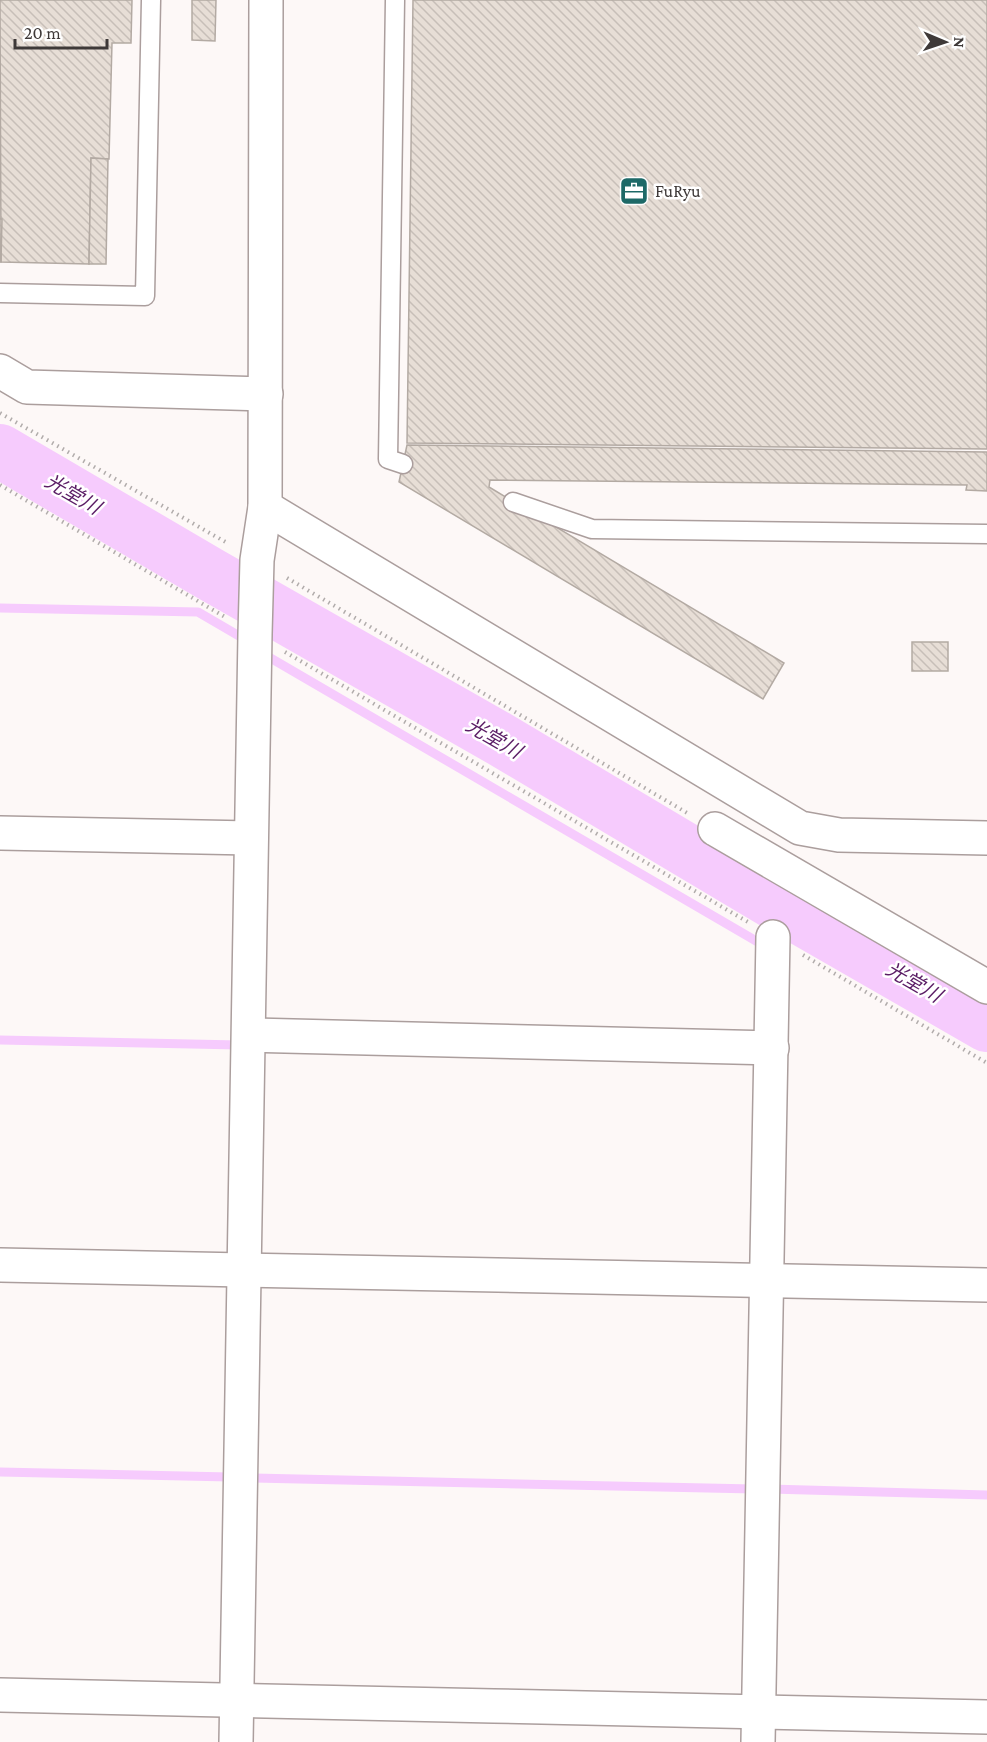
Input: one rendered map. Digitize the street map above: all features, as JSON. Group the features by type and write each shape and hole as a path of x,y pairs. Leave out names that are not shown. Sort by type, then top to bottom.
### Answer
{"street":[{"path":"236,1742 255,634 257,560 265,507 266,0"},
{"path":"0,371 27,387 266,394"},
{"path":"265,507 800,828 839,835 987,838"},
{"path":"715,829 987,987"},
{"path":"0,833 251,838"},
{"path":"758,1726 773,937"},
{"path":"249,1035 772,1048"},
{"path":"0,1265 987,1285"},
{"path":"0,1695 237,1702 758,1726 987,1717"}],"lane":[{"path":"0,293 145,296 151,0"},
{"path":"395,0 388,459 403,464"},
{"path":"513,502 592,529 987,534"}],"path":[{"path":"0,413 257,560 715,829"},
{"path":"0,485 987,1063"}],"building":[{"path":"0,0 132,0 131,43 112,43 109,159 91,158 89,264 1,262"},
{"path":"192,0 216,0 215,41 192,40"},
{"path":"413,0 987,0 987,449 407,443"},
{"path":"91,158 108,159 106,264 89,264"},
{"path":"0,219 2,219 1,262 0,262"},
{"path":"407,445 987,452 987,491 966,490 967,485 490,480 489,487 784,663 763,699 399,482"},
{"path":"912,642 948,642 948,671 912,671"}],"waterway":[{"name":"光堂川","path":"0,451 498,738 787,910 987,1025"},
{"path":"0,608 198,612 246,640"},
{"path":"267,656 763,945"},
{"path":"0,1040 239,1045"},
{"path":"0,1472 230,1477"},
{"path":"249,1478 754,1489"},
{"path":"770,1489 987,1495"}],"place":[{"name":"FuRyu","path":"634,191"}]}
